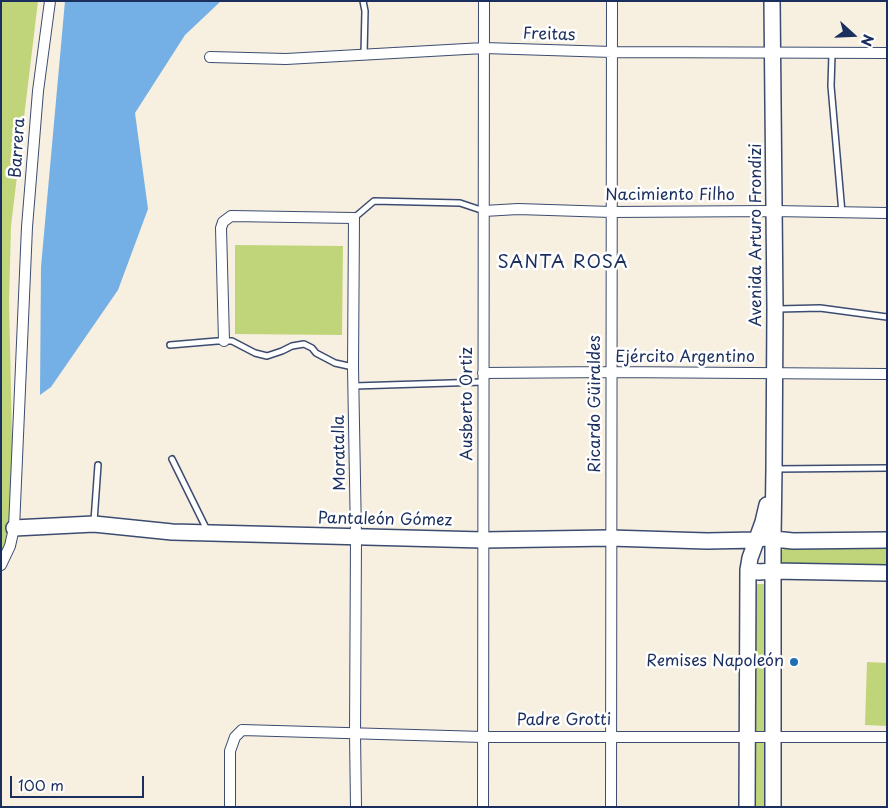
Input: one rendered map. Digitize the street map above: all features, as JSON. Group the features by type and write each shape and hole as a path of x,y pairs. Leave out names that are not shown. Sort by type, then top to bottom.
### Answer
{"main road":[{"name":"Avenida Arturo Frondizi","path":"772,1 775,309 774,469"},
{"path":"773,807 772,538 774,469"},
{"path":"747,807 748,570 750,558 767,508 774,469"},
{"name":"Pantaleón Gómez","path":"14,528 94,524 172,532 483,540 610,538 707,541 772,538 794,542 887,540"},
{"path":"748,570 759,572 887,573"}],"street":[{"name":"Barrera","path":"1,565 10,546 14,528 27,227 38,90 50,1"},
{"name":"Ausberto Ortiz","path":"483,807 484,1"},
{"name":"Ricardo Güiraldes","path":"611,807 612,1"},
{"name":"Freitas","path":"210,57 286,59 484,48 612,52 887,53"},
{"name":"Nacimiento Filho","path":"484,211 518,209 611,212 774,211 887,213"},
{"path":"224,341 221,228 223,222 231,216 354,218"},
{"name":"Moratalla","path":"354,218 353,367 356,537 356,807"},
{"name":"Ejército Argentino","path":"483,378 612,372 887,374"},
{"name":"Padre Grotti","path":"230,807 230,751 235,737 242,730 483,737 887,737"}],"lane":[{"path":"363,1 365,12 364,55"},
{"path":"832,54 831,86 842,213"},
{"path":"354,218 374,201 460,203 484,211"},
{"path":"775,309 820,308 887,317"},
{"path":"170,345 232,341 255,353 267,356 292,346 304,344 335,363 353,367"},
{"path":"354,386 483,378"},
{"path":"172,460 208,533"},
{"path":"94,524 98,464"},
{"path":"774,469 887,468"}],"green space":[{"path":"1,1 38,1 11,226 9,302 14,528 1,560"},
{"path":"235,245 343,246 342,335 235,334"},
{"path":"789,547 887,547 887,568 782,565 777,558 782,550"},
{"path":"753,584 768,584 769,807 754,807"},
{"path":"867,662 887,663 887,726 865,725"}],"water":[{"path":"65,1 221,1 185,35 135,113 148,209 118,290 51,387 40,395 41,267"}],"place":[{"name":"Remises Napoleón","path":"794,662"}],"district":[{"name":"SANTA ROSA","path":"563,263"}]}
